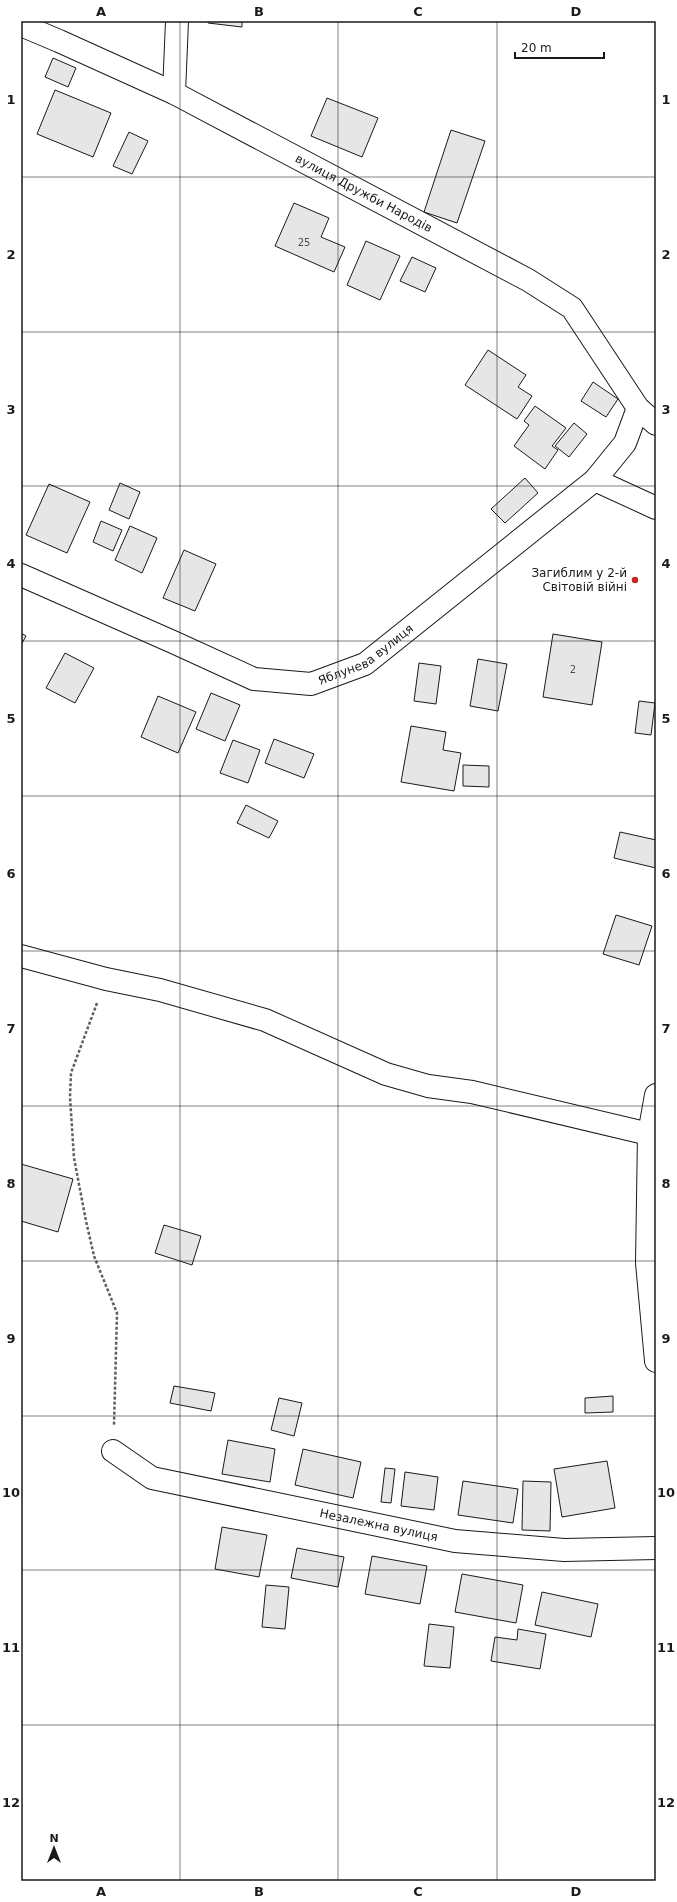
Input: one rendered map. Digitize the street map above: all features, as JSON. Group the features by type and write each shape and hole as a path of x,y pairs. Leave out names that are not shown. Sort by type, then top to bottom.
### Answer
{"street":[{"path":"174,93 177,21"},
{"name":"вулиця Дружби Народів","path":"21,25 59,40 174,93 528,280 572,308 638,408 656,424"},
{"name":"Яблунева вулиця","path":"21,576 173,642 254,680 311,684 365,664 595,480 625,444 638,408"},
{"path":"595,480 656,508"},
{"path":"21,956 106,979 160,990 265,1020 386,1074 428,1086 472,1092 649,1134"},
{"path":"656,1095 649,1134 647,1263 656,1362"},
{"name":"Незалежна вулиця","path":"113,1451 152,1478 455,1541 564,1550 656,1548"}],"path":[{"path":"106,979 71,1072 70,1097 74,1158 86,1221 94,1256 117,1313 113,1451"}],"building":[{"path":"208,21 242,21 242,27 208,23"},
{"path":"53,58 76,68 68,87 45,77"},
{"path":"55,90 111,113 93,157 37,134"},
{"path":"327,98 378,118 362,157 311,136"},
{"path":"451,130 485,141 457,223 424,212"},
{"path":"129,132 148,141 132,174 113,166"},
{"path":"294,203 329,218 321,237 345,247 334,272 275,246"},
{"path":"366,241 400,256 380,300 347,285"},
{"path":"412,257 436,268 425,292 400,281"},
{"path":"488,350 526,375 518,387 532,396 517,419 465,385"},
{"path":"593,382 618,399 606,417 581,401"},
{"path":"535,406 566,428 552,446 558,450 545,469 514,446 529,425 524,421"},
{"path":"574,423 587,434 569,457 555,446"},
{"path":"525,478 538,493 505,523 491,509"},
{"path":"120,483 140,492 129,519 109,510"},
{"path":"49,484 90,502 67,553 26,535"},
{"path":"101,521 122,530 113,551 93,542"},
{"path":"130,526 157,538 142,573 115,560"},
{"path":"184,550 216,564 195,611 163,598"},
{"path":"21,633 26,636 21,645"},
{"path":"553,634 602,642 592,705 543,697"},
{"path":"65,653 94,668 75,703 46,688"},
{"path":"478,659 507,664 498,711 470,706"},
{"path":"419,663 441,666 436,704 414,701"},
{"path":"211,693 240,705 225,741 196,729"},
{"path":"158,696 196,712 178,753 141,737"},
{"path":"639,701 655,703 651,735 635,733"},
{"path":"411,726 446,732 443,750 461,753 454,791 401,782"},
{"path":"274,739 314,754 304,778 265,763"},
{"path":"233,740 260,750 248,783 220,773"},
{"path":"463,765 489,766 489,787 463,786"},
{"path":"246,805 278,821 269,838 237,823"},
{"path":"620,832 656,840 656,868 614,858"},
{"path":"616,915 652,926 639,965 603,954"},
{"path":"21,1164 73,1179 58,1232 21,1221"},
{"path":"164,1225 201,1236 192,1265 155,1253"},
{"path":"174,1386 215,1393 211,1411 170,1403"},
{"path":"613,1396 613,1412 585,1413 585,1398"},
{"path":"279,1398 302,1403 294,1436 271,1430"},
{"path":"228,1440 275,1449 270,1482 222,1474"},
{"path":"303,1449 361,1462 353,1498 295,1485"},
{"path":"607,1461 615,1508 562,1517 554,1469"},
{"path":"385,1468 395,1469 391,1503 381,1502"},
{"path":"405,1472 438,1477 434,1510 401,1506"},
{"path":"463,1481 518,1489 513,1523 458,1515"},
{"path":"523,1481 551,1482 550,1531 522,1530"},
{"path":"222,1527 267,1535 259,1577 215,1569"},
{"path":"297,1548 344,1557 338,1587 291,1578"},
{"path":"372,1556 427,1566 420,1604 365,1594"},
{"path":"462,1574 523,1585 516,1623 455,1612"},
{"path":"266,1585 289,1587 285,1629 262,1627"},
{"path":"542,1592 598,1604 591,1637 535,1625"},
{"path":"429,1624 454,1627 450,1668 424,1666"},
{"path":"518,1629 546,1634 540,1669 491,1661 495,1637 517,1640"}],"place":[{"name":"Загиблим у 2-й Світовій війні","path":"635,580"}]}
